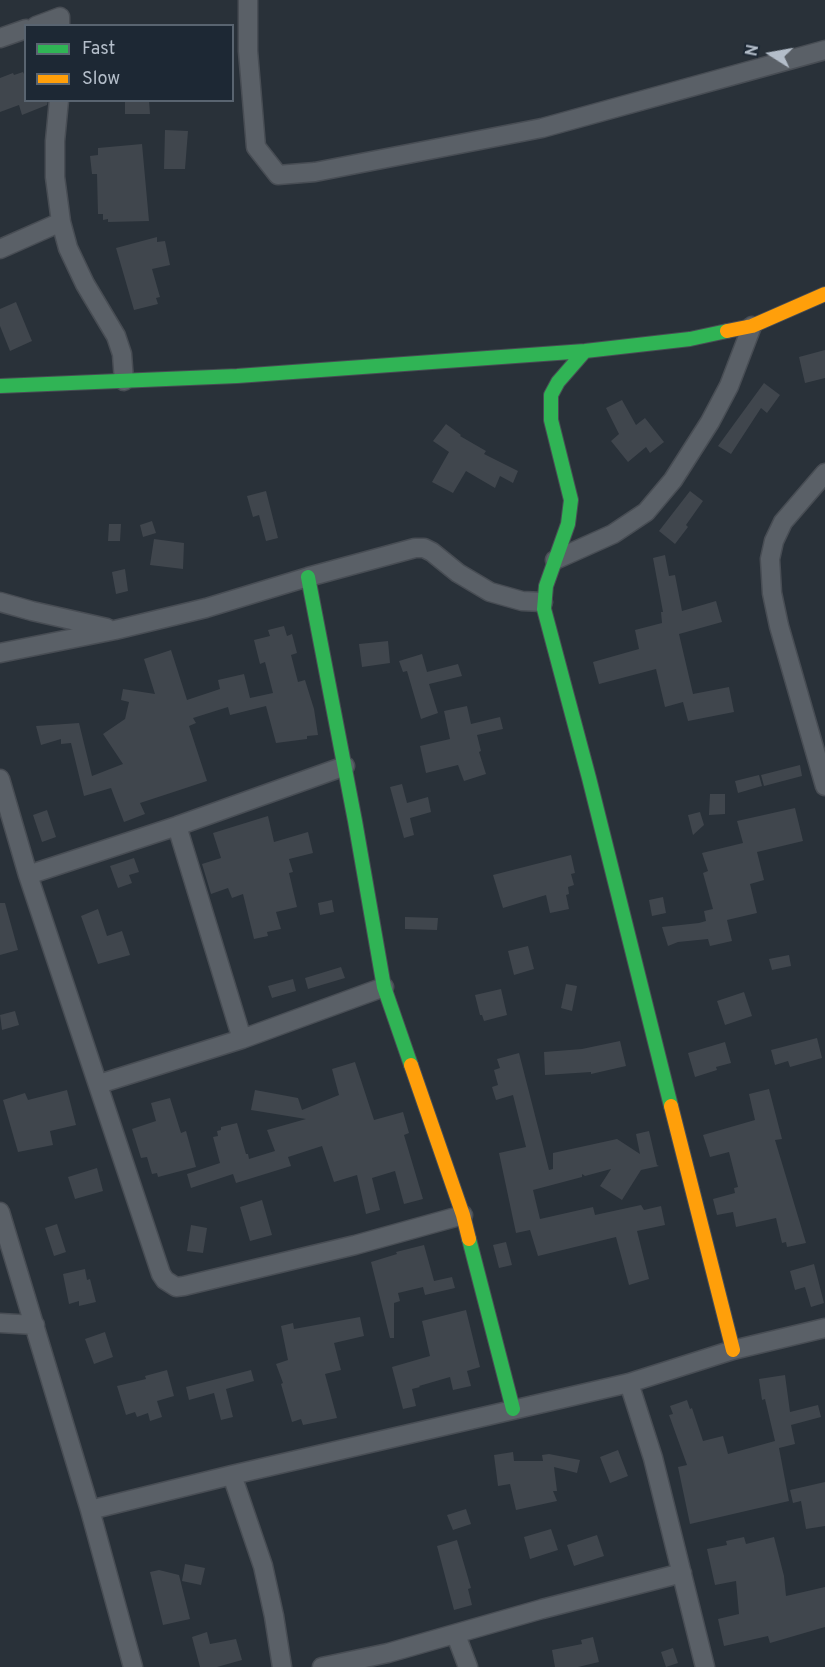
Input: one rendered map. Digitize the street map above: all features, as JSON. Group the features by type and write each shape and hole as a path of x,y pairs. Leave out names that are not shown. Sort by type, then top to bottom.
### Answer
{"street":[{"path":"248,0 248,51 256,147 278,175 315,172 542,128 825,50"},
{"path":"40,24 60,14"},
{"path":"0,38 24,30"},
{"path":"59,102 54,177 61,222 68,248 85,285 116,336 122,354 124,381"},
{"path":"0,249 61,222"},
{"path":"0,386 237,376 585,351 697,338 752,326 825,294"},
{"path":"555,560 613,534 646,512 673,480 710,422 729,386 752,326"},
{"path":"585,351 558,382 551,395 551,420 570,500 568,524 546,586 543,602 733,1350"},
{"path":"825,473 783,522 774,541 770,559 772,593 779,626 825,786"},
{"path":"0,653 115,630 206,608 415,548 424,548 432,552 458,573 490,592 522,601 543,602"},
{"path":"308,577 345,766 384,987 463,1215 513,1409"},
{"path":"0,602 115,630"},
{"path":"28,875 177,826 345,766"},
{"path":"0,779 28,875 161,1274 169,1283 176,1287 184,1286 355,1245 463,1215"},
{"path":"177,826 242,1038"},
{"path":"99,1084 242,1038 384,987"},
{"path":"0,1212 90,1510 133,1667"},
{"path":"0,1323 35,1325"},
{"path":"90,1510 629,1383 733,1350 825,1328"},
{"path":"629,1383 653,1458 705,1667"},
{"path":"232,1475 263,1566 282,1667"},
{"path":"322,1667 388,1653 542,1609 682,1573"},
{"path":"456,1635 468,1667"}],"building":[{"path":"23,72 24,74 24,102 48,102 47,105 22,115 19,105 0,112 0,78 13,73 14,75"},
{"path":"125,102 149,102 150,114 125,114"},
{"path":"165,130 188,131 185,169 164,169"},
{"path":"142,144 149,221 108,222 108,219 103,220 103,214 98,214 97,174 92,174 90,156 98,155 98,148"},
{"path":"157,237 157,242 165,241 170,265 152,269 160,297 156,298 158,304 134,310 116,248"},
{"path":"16,302 32,341 10,351 0,326 0,309"},
{"path":"825,350 825,378 805,383 799,357"},
{"path":"764,383 780,395 767,413 761,408 731,454 718,446"},
{"path":"622,400 636,425 645,418 664,442 650,453 646,447 628,462 611,441 619,434 606,408"},
{"path":"446,424 460,436 486,451 484,454 518,471 513,483 500,476 495,488 466,471 453,493 432,482 449,452 433,441"},
{"path":"266,491 278,538 266,541 259,515 253,517 247,496"},
{"path":"690,491 703,501 675,544 659,531"},
{"path":"152,521 156,533 143,537 140,525"},
{"path":"109,524 121,524 120,541 108,541"},
{"path":"154,539 184,543 183,569 150,565"},
{"path":"665,555 669,576 675,575 682,611 716,601 722,622 679,634 693,694 729,687 734,712 688,721 683,702 665,707 656,669 599,684 593,662 639,649 635,630 662,623 661,612 663,612 653,558"},
{"path":"125,569 128,591 116,594 112,572"},
{"path":"284,626 287,636 292,634 297,653 291,655 298,682 305,680 314,709 318,735 307,736 307,739 276,743 266,706 230,715 228,707 193,718 196,723 189,726 207,781 140,803 145,814 124,822 111,788 84,796 71,743 61,744 61,739 41,745 36,726 79,723 92,776 123,764 103,734 125,719 129,702 121,700 123,689 155,694 144,659 171,650 187,700 220,689 218,680 244,674 250,698 273,693 265,662 260,664 254,640 270,636 268,630"},
{"path":"388,641 390,663 362,667 359,644"},
{"path":"422,654 427,672 458,664 462,676 429,684 438,713 421,719 407,671 403,672 399,661"},
{"path":"467,706 471,724 500,717 503,729 477,735 481,751 479,752 486,774 464,781 458,765 426,773 420,746 450,739 444,711"},
{"path":"800,765 802,776 764,786 761,775"},
{"path":"759,775 762,786 738,793 735,781"},
{"path":"402,784 407,803 428,797 431,812 410,818 414,835 404,838 390,787"},
{"path":"710,794 725,794 725,814 709,815"},
{"path":"795,808 803,841 757,852 764,880 750,884 757,913 727,920 732,941 710,946 708,939 678,942 668,946 662,927 706,921 704,911 713,909 703,873 708,871 702,853 743,843 737,821"},
{"path":"47,810 56,837 42,842 33,815"},
{"path":"700,812 704,825 693,835 688,815"},
{"path":"268,816 274,842 308,832 313,853 289,859 293,872 289,873 297,907 276,912 281,929 267,932 268,936 254,939 243,894 232,898 228,888 211,894 202,864 221,858 213,833"},
{"path":"571,855 575,873 571,874 574,885 568,887 569,894 566,895 569,909 550,913 546,895 503,908 493,875"},
{"path":"134,858 139,872 129,875 132,883 118,888 110,866"},
{"path":"663,897 666,913 652,916 649,900"},
{"path":"332,900 334,912 320,915 318,903"},
{"path":"0,903 5,903 18,950 0,955"},
{"path":"98,909 107,936 122,931 130,955 98,964 81,916"},
{"path":"405,917 438,918 437,930 405,929"},
{"path":"528,946 534,969 514,975 508,951"},
{"path":"789,955 791,966 772,970 769,959"},
{"path":"341,967 345,978 308,989 305,978"},
{"path":"293,979 296,991 272,998 268,986"},
{"path":"566,984 577,986 572,1011 561,1008"},
{"path":"501,989 507,1015 484,1021 480,1015 475,995"},
{"path":"744,992 752,1016 725,1025 717,1001"},
{"path":"15,1011 19,1025 2,1030 0,1015"},
{"path":"817,1038 822,1058 790,1067 788,1061 775,1065 771,1050"},
{"path":"620,1041 626,1066 591,1074 591,1072 545,1075 544,1052 582,1049"},
{"path":"725,1042 731,1063 695,1077 688,1053"},
{"path":"519,1053 549,1170 553,1169 553,1153 617,1139 640,1154 636,1134 649,1131 659,1166 641,1170 622,1200 600,1186 611,1169 585,1176 582,1174 582,1177 533,1190 540,1219 593,1207 595,1215 641,1205 644,1210 661,1206 665,1225 637,1231 649,1279 629,1285 616,1237 538,1256 530,1230 516,1233 499,1153 526,1147 513,1095 496,1100 492,1087 498,1085 494,1070 500,1068 497,1059"},
{"path":"355,1062 374,1120 403,1112 409,1133 404,1135 423,1199 404,1204 395,1171 372,1178 380,1210 366,1214 357,1175 334,1182 322,1146 288,1157 291,1166 236,1183 233,1174 191,1188 187,1174 220,1163 213,1137 218,1136 217,1131 221,1130 221,1127 237,1123 249,1159 275,1151 267,1130 306,1119 251,1110 255,1090 298,1098 302,1110 339,1095 332,1069"},
{"path":"769,1089 782,1139 775,1140 806,1243 787,1247 786,1242 782,1243 776,1218 736,1227 733,1212 717,1215 713,1199 735,1193 734,1188 738,1187 729,1152 710,1157 703,1135 755,1120 749,1094"},
{"path":"67,1090 76,1125 50,1131 53,1145 18,1152 3,1100 25,1093 28,1100"},
{"path":"170,1098 181,1133 186,1131 196,1167 158,1177 157,1173 152,1174 147,1157 141,1158 132,1129 156,1121 151,1103"},
{"path":"97,1168 103,1191 75,1199 68,1177"},
{"path":"262,1200 272,1235 250,1241 240,1207"},
{"path":"57,1224 66,1252 54,1256 45,1228"},
{"path":"191,1225 207,1228 203,1253 187,1251"},
{"path":"506,1242 512,1265 499,1268 493,1245"},
{"path":"424,1245 434,1281 452,1277 455,1288 425,1295 423,1287 398,1293 400,1301 394,1303 394,1338 390,1338 371,1262 397,1254 396,1252"},
{"path":"814,1264 824,1303 811,1307 805,1287 795,1290 790,1271"},
{"path":"85,1269 96,1302 79,1306 79,1301 69,1304 63,1274"},
{"path":"466,1310 480,1367 467,1371 471,1386 453,1390 450,1377 419,1386 412,1389 416,1406 403,1409 392,1367 430,1356 422,1321"},
{"path":"360,1317 364,1336 334,1343 341,1370 325,1374 337,1418 303,1425 301,1419 292,1422 276,1364 288,1360 281,1326 293,1323 294,1329"},
{"path":"105,1332 113,1357 94,1364 85,1339"},
{"path":"167,1370 174,1396 157,1401 162,1417 150,1421 148,1413 137,1417 135,1412 126,1415 117,1386 146,1379 145,1376"},
{"path":"251,1370 254,1381 226,1389 233,1417 221,1420 214,1393 189,1400 186,1387"},
{"path":"785,1375 790,1412 818,1405 821,1417 791,1425 795,1444 779,1448 789,1501 690,1524 678,1467 687,1465 669,1415 673,1414 670,1406 687,1400 703,1441 723,1436 728,1454 775,1441 765,1399 762,1400 759,1379"},
{"path":"618,1450 628,1476 610,1483 600,1457"},
{"path":"513,1452 514,1461 543,1461 542,1455 549,1454 580,1460 577,1473 554,1467 557,1491 553,1491 557,1501 516,1510 510,1484 498,1486 494,1455"},
{"path":"825,1482 825,1526 806,1529 801,1501 793,1503 790,1490"},
{"path":"466,1509 471,1524 453,1530 447,1515"},
{"path":"551,1529 558,1550 530,1559 524,1537"},
{"path":"597,1535 604,1556 574,1566 567,1545"},
{"path":"744,1537 746,1544 774,1537 784,1576 786,1596 825,1587 825,1627 770,1643 768,1636 724,1646 718,1619 739,1614 736,1581 715,1585 707,1549 727,1545 726,1541"},
{"path":"457,1540 471,1588 468,1589 472,1605 454,1610 437,1546"},
{"path":"185,1564 205,1568 201,1585 182,1581"},
{"path":"159,1570 179,1575 190,1619 163,1625 150,1572"},
{"path":"207,1632 210,1644 236,1639 242,1660 217,1667 200,1667 192,1637"},
{"path":"593,1637 599,1662 578,1667 555,1667 552,1650 582,1644 581,1640"},
{"path":"673,1648 678,1663 666,1667 661,1652"}],"traffic: fast":[{"path":"0,386 237,376 585,351 690,339 727,331"},
{"path":"585,351 558,382 551,395 551,420 571,500 568,524 546,586 544,609 671,1106"},
{"path":"308,577 384,987 411,1065"},
{"path":"469,1239 513,1409"}],"traffic: slow":[{"path":"727,331 752,326 825,294"},
{"path":"411,1065 463,1215 469,1239"},
{"path":"671,1106 733,1350"}]}
